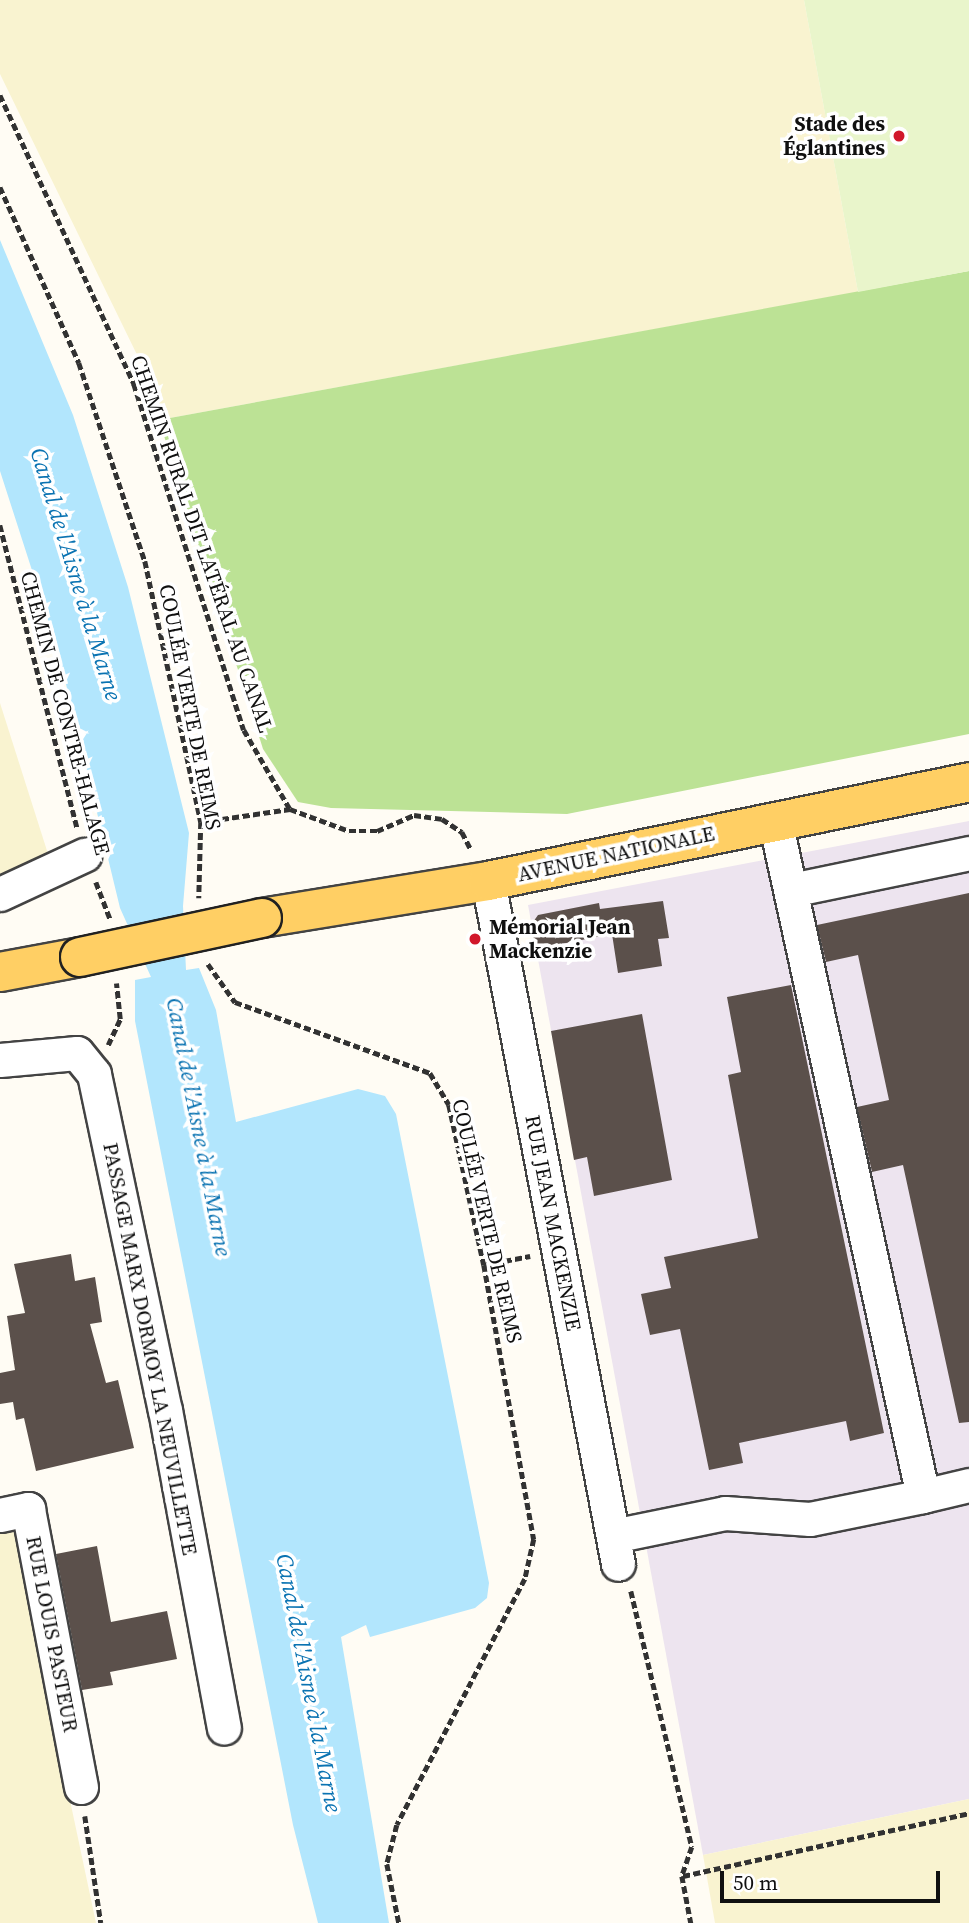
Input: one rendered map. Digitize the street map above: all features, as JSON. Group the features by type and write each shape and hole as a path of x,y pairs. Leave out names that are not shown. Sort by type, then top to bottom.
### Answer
{"main road":[{"name":"AVENUE NATIONALE","path":"0,972 262,918 488,881 969,782"}],"street":[{"path":"775,821 923,1496"},
{"path":"791,890 969,853"},
{"path":"0,894 84,855"},
{"name":"RUE JEAN MACKENZIE","path":"488,881 616,1550"},
{"path":"0,1060 77,1053 89,1062"},
{"name":"PASSAGE MARX DORMOY LA NEUVILLETTE","path":"89,1062 165,1410 224,1728"},
{"path":"616,1550 724,1513 810,1519 969,1485"},
{"name":"RUE LOUIS PASTEUR","path":"0,1515 28,1509 81,1787"}],"path":[{"name":"CHEMIN RURAL DIT LATÉRAL AU CANAL","path":"0,95 134,384 244,730 290,809"},
{"name":"COULÉE VERTE DE REIMS","path":"0,187 79,363 145,561 201,822 198,911"},
{"name":"CHEMIN DE CONTRE-HALAGE","path":"0,525 84,855 110,922"},
{"path":"201,822 290,809 349,831 377,831 414,815 442,819 462,832 488,881"},
{"name":"COULÉE VERTE DE REIMS","path":"204,950 221,990 235,1002 430,1073 449,1105 484,1265 534,1539 525,1579 397,1825 387,1864 398,1923"},
{"path":"89,1062 113,1040 120,1019 116,977"},
{"path":"484,1265 558,1250"},
{"path":"616,1550 636,1603 692,1847 682,1876 691,1923"},
{"path":"81,1787 101,1923"},
{"path":"682,1876 969,1813"}],"shaded area":[{"path":"0,0 804,0 858,292 159,420 143,367 0,74"},
{"path":"0,703 49,857 0,877"},
{"path":"969,821 969,1799 703,1855 528,905"},
{"path":"14,1525 96,1923 0,1923 0,1528"},
{"path":"969,1799 969,1923 715,1923 703,1855"}],"green space":[{"name":"Stade des Églantines","path":"804,0 969,0 969,271 858,292"},
{"path":"969,271 969,734 567,814 331,808 298,802 263,749 159,420"}],"water":[{"name":"Canal de l'Aisne à la Marne","path":"0,240 73,415 128,587 189,833 183,906 186,970 199,968 216,1010 236,1122 358,1089 385,1096 396,1114 489,1583 487,1598 475,1608 370,1637 366,1625 341,1637 389,1923 318,1923 293,1825 135,1021 135,980 151,977 120,908 58,651 0,471"}],"building":[{"path":"969,893 969,1422 959,1423 903,1165 872,1172 857,1107 889,1100 858,955 826,962 817,925"},
{"path":"663,901 669,938 658,939 662,966 618,973 612,934 536,949 531,925 538,915 599,903 600,909"},
{"path":"791,985 884,1433 850,1441 846,1421 739,1443 743,1463 709,1470 680,1329 650,1335 641,1294 671,1288 664,1257 758,1238 728,1075 741,1072 727,997"},
{"path":"642,1014 672,1180 594,1196 587,1157 574,1160 551,1031"},
{"path":"71,1254 75,1281 95,1277 102,1322 90,1324 106,1383 118,1380 134,1448 36,1471 24,1418 16,1420 13,1402 0,1404 0,1373 15,1370 7,1316 25,1313 14,1264"},
{"path":"97,1546 111,1622 167,1611 177,1659 110,1672 113,1685 82,1690 56,1554"}],"place":[{"name":"Stade des Églantines","path":"899,136"},
{"name":"Mémorial Jean Mackenzie","path":"475,939"}]}
